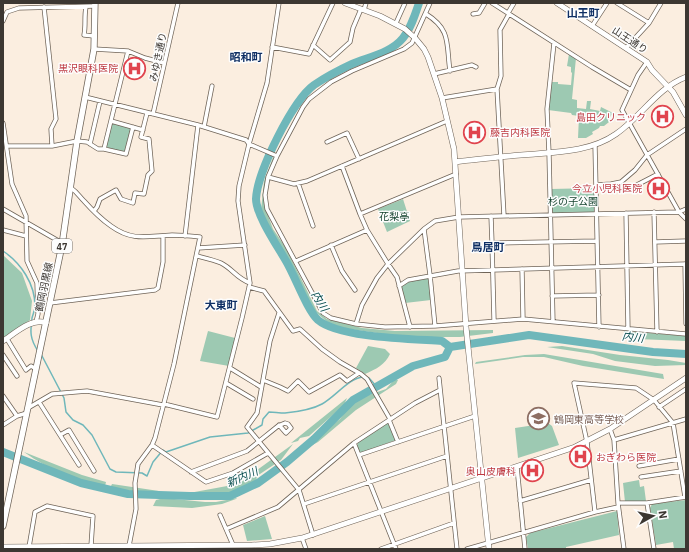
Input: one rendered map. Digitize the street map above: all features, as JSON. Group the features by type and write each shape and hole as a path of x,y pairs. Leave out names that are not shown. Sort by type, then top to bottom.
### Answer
{"main road":[{"name":"鶴岡羽黒線","path":"3,526 62,243 77,141 94,49 95,5"}],"street":[{"name":"みゆき通り","path":"153,114 178,3"},
{"path":"3,425 52,394 87,391 164,405 216,417 230,368 249,285 245,245 238,201 240,180 267,83 279,3"},
{"path":"272,46 309,54 333,3"},
{"path":"345,3 398,24 414,36 426,53 442,98 454,149 466,325 488,549"},
{"path":"314,45 330,60 350,42 353,28 366,3"},
{"path":"398,24 405,3"},
{"path":"430,3 412,43 404,49 352,71 331,82 317,92 303,107 277,156 268,177 265,195 267,209 323,313 331,318 356,324 384,327 466,325 494,320 523,319 686,334"},
{"path":"473,14 479,13 485,3"},
{"path":"492,3 631,90"},
{"path":"504,216 502,156 497,88 500,76 500,30 514,3"},
{"path":"592,26 607,3"},
{"path":"617,3 649,23"},
{"path":"626,48 649,23 661,3"},
{"name":"山王通り","path":"559,4 647,62 652,70 673,92 686,114"},
{"path":"3,21 6,12 20,5 44,7 86,7 95,5"},
{"path":"44,7 56,119 51,129 52,146"},
{"path":"86,7 84,35 94,36"},
{"path":"426,14 438,23 445,32 448,44 450,71"},
{"path":"553,322 547,109 554,43"},
{"path":"94,49 128,51 145,58 164,63"},
{"path":"104,149 128,51"},
{"path":"647,62 631,90 622,110 679,212 686,219"},
{"path":"434,74 472,65 476,67"},
{"path":"455,162 502,156 578,150 595,145 616,134 668,86 686,77"},
{"path":"204,127 212,86"},
{"path":"442,98 497,88"},
{"path":"85,97 198,125 246,140 249,144 277,156"},
{"path":"90,144 100,101"},
{"path":"94,210 100,199 116,190 121,199 133,203 135,193 144,194 148,175 152,171 150,139 141,137 148,113"},
{"path":"111,121 143,130"},
{"path":"268,177 294,184 298,183 359,159 447,121"},
{"path":"3,123 12,184 26,216 27,261 37,283 38,314 36,322"},
{"path":"185,236 198,125"},
{"path":"7,146 52,146 77,141 86,142 98,149 126,154 133,127"},
{"path":"596,185 621,182 635,170 647,155 686,129"},
{"path":"326,142 347,133 359,159"},
{"path":"595,145 599,327"},
{"path":"342,166 367,230 397,278 410,327"},
{"path":"360,214 456,174"},
{"path":"632,188 658,174"},
{"path":"298,183 314,226"},
{"path":"71,188 76,191 111,226 126,235 144,238 163,236 200,237 174,364 155,438 152,445 138,464 135,483 136,509 128,547"},
{"path":"356,324 362,305 377,278 388,264 424,229 435,221 459,217 679,212 686,208"},
{"path":"3,209 62,243"},
{"path":"654,212 657,332"},
{"path":"626,213 628,329"},
{"path":"491,216 494,320"},
{"path":"424,229 435,326"},
{"path":"3,230 26,236"},
{"path":"296,261 367,230"},
{"path":"50,303 155,290 158,288 163,262 163,236"},
{"path":"492,243 597,241"},
{"path":"655,242 686,241"},
{"path":"198,248 245,245"},
{"path":"331,245 342,272 355,290"},
{"path":"197,256 222,263 241,280 264,291 292,331 300,329 322,349 367,379 390,420 398,442"},
{"path":"399,286 408,280 462,270 598,268 686,264 686,324"},
{"path":"522,269 523,319"},
{"path":"552,296 599,295"},
{"path":"279,313 270,341 257,413 247,427 299,490 313,535"},
{"path":"36,369 31,366 26,370 5,340 31,323 41,321 46,323"},
{"path":"3,355 17,376"},
{"path":"230,368 261,387"},
{"path":"263,380 288,392 298,381 309,392 340,375 347,381 359,373"},
{"path":"439,378 457,549"},
{"path":"3,547 65,548 91,546 235,546 270,544 302,538 517,467 587,442 610,429 686,378"},
{"path":"226,383 253,399"},
{"path":"468,549 488,542 524,533 595,512 618,505 647,503 686,497 673,423 654,400 636,388 574,383 587,442 595,512"},
{"path":"659,407 686,389"},
{"path":"226,528 278,507 354,443 415,403 440,390"},
{"path":"3,396 17,416"},
{"path":"39,402 79,465"},
{"path":"359,455 475,416"},
{"path":"614,440 686,419"},
{"path":"191,472 246,451 279,425"},
{"path":"610,429 614,440 618,505 624,549"},
{"path":"60,435 69,430 94,471"},
{"path":"354,443 396,549"},
{"path":"152,445 206,482 233,473 269,455"},
{"path":"304,504 447,456"},
{"path":"639,466 679,459"},
{"path":"517,467 525,549"},
{"path":"641,478 681,471"},
{"path":"520,501 591,480"},
{"path":"647,503 654,549"},
{"path":"29,547 35,512 48,506 93,516 91,546"},
{"path":"220,515 235,546"},
{"path":"381,549 454,523"},
{"path":"302,538 306,549"}],"green space":[{"path":"569,54 576,58 572,99 577,100 577,108 586,109 587,101 591,101 590,109 600,111 601,107 613,113 608,120 609,122 604,126 600,126 592,132 593,134 586,138 578,138 579,116 572,115 571,113 548,110 551,82 571,85 571,67 567,66"},
{"path":"112,123 131,127 125,153 106,147"},
{"path":"273,157 275,158 265,182 266,210 273,229 286,248 317,311 327,319 362,328 395,331 493,330 493,333 460,337 438,337 431,339 426,336 418,337 384,334 331,325 311,307 293,267 261,210 264,181"},
{"name":"杉の子公園","path":"595,188 595,210 593,213 552,212 551,189"},
{"name":"花梨亭","path":"403,199 410,221 387,232 378,209"},
{"path":"3,255 22,273 32,301 30,320 3,338"},
{"path":"429,277 431,300 405,303 401,286 409,282"},
{"path":"208,331 235,338 229,366 200,361"},
{"path":"624,331 686,336 686,341 637,339 625,337"},
{"path":"368,346 385,349 390,354 383,364 365,374 356,368"},
{"path":"562,346 620,355 668,360 686,363 686,365 655,366 615,361 593,354 547,347"},
{"path":"544,354 663,374 664,379 583,366 544,357 523,357 475,364 476,362 525,355"},
{"path":"394,380 398,380 396,384 356,410 318,442 309,447 323,432 340,419 357,399 386,389"},
{"path":"347,398 344,405 309,436 300,438 298,441 291,443"},
{"path":"388,422 396,440 361,453 359,452 357,446 358,442"},
{"path":"548,423 552,426 559,445 518,458 515,428"},
{"path":"293,444 281,460 257,476 256,482 230,494 208,495 189,493 238,484"},
{"path":"24,452 82,475 106,482 105,486 63,474"},
{"path":"639,480 640,487 644,486 646,501 625,502 623,483"},
{"path":"112,484 159,491 159,494 124,492 110,488"},
{"path":"164,498 216,502 237,498 222,504 192,508 153,506 156,500"},
{"path":"686,500 686,549 674,549 673,542 656,545 650,508 652,504"},
{"path":"617,511 619,535 566,547 566,549 528,549 526,537 530,533"},
{"path":"265,516 272,539 247,541 243,525"}],"waterway":[{"name":"内川","path":"419,3 408,30 398,43 386,51 352,64 333,74 314,85 306,93 296,105 287,121 269,155 263,172 258,187 256,199 257,206 268,231 290,267 305,301 314,315 318,320 328,326 342,331 396,338 442,341 450,347 529,335 653,352 686,354"},
{"path":"3,251 21,268 33,290 35,306 31,323 31,335 33,343 38,351"},
{"name":"新内川","path":"3,452 81,483 128,494 230,496 258,483 287,462 314,439 353,400 413,366 445,357 450,347"},
{"path":"41,354 64,398 66,412 73,420 83,425 92,435 110,469 116,472 142,473 147,476 153,462 163,450 166,452 210,437 248,433 262,425 263,419 269,412 289,413 318,406 327,401 347,384 363,377"},
{"path":"367,378 369,378 377,387"}],"place":[{"name":"黒沢眼科医院","path":"134,68"},
{"name":"島田クリニック","path":"662,117"},
{"name":"藤吉内科医院","path":"475,132"},
{"name":"今立小児科医院","path":"658,188"},
{"name":"鶴岡東高等学校","path":"538,419"},
{"name":"おぎわら医院","path":"580,457"},
{"name":"奥山皮膚科","path":"532,471"}],"district":[{"name":"山王町","path":"583,13"},
{"name":"昭和町","path":"246,57"},
{"name":"鳥居町","path":"488,247"},
{"name":"大東町","path":"221,305"}]}
